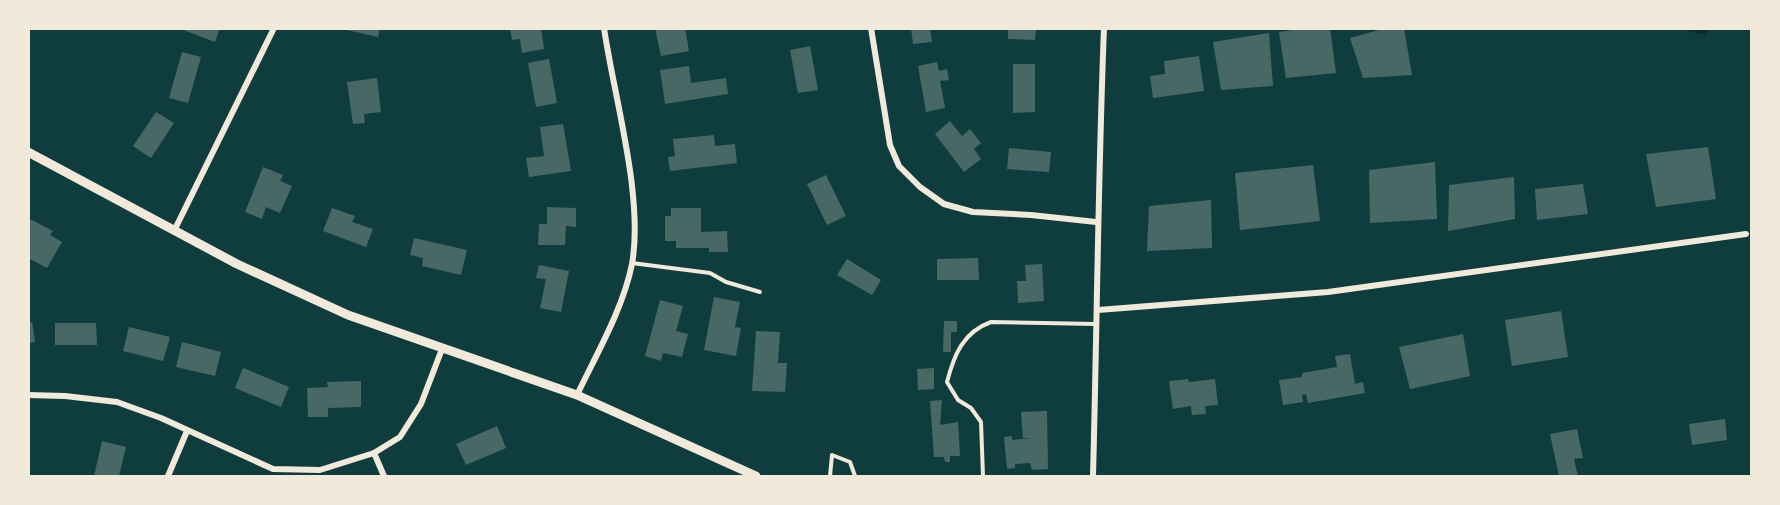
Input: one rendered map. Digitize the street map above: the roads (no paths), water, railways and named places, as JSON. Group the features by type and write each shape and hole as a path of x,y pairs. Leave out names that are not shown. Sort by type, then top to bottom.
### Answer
{"street":[{"path":"175,230 274,28"},
{"path":"578,395 621,300 632,263 634,222 628,162 604,28"},
{"path":"871,28 890,145 899,166 920,187 944,204 973,212 1031,214 1096,222"},
{"path":"1093,477 1098,310 1096,222 1104,28"},
{"path":"28,152 237,264 348,315 578,395 756,477"},
{"path":"1098,310 1328,292 1746,234"},
{"path":"28,395 65,396 117,402 161,418 273,469 320,470 374,453 400,437 421,404 442,349"},
{"path":"168,477 187,431"},
{"path":"374,453 384,477"}],"lane":[{"path":"632,263 710,273 726,282 760,292"},
{"path":"984,477 981,422 971,408 958,400 947,382 951,365 963,339 977,327 991,322 1097,324"},
{"path":"830,477 832,455 850,462 855,477"}],"waterway":[{"path":"1685,28 1704,32 1705,28"}]}
